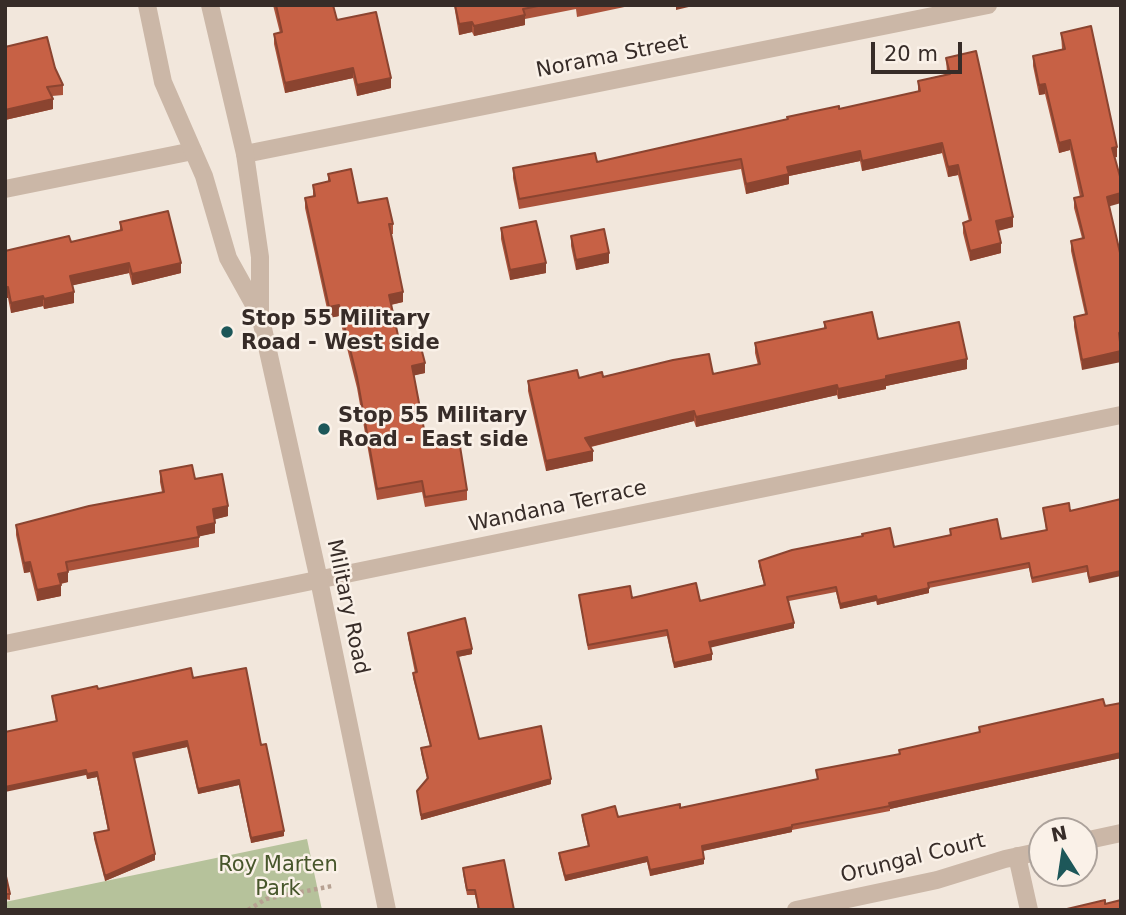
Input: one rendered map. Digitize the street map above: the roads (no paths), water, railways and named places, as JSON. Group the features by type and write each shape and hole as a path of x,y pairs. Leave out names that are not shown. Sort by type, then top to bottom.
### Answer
{"street":[{"name":"Military Road","path":"147,5 163,82 204,176 229,258 260,315"},
{"name":"Military Road","path":"210,5 245,154 260,257 260,315 319,580 387,910"},
{"name":"Norama Street","path":"245,154 988,5"},
{"path":"5,189 193,151"},
{"name":"Wandana Terrace","path":"5,644 1121,415"},
{"path":"1098,838 1121,833"},
{"name":"Orungal Court","path":"796,910 937,880 1028,854"},
{"path":"1017,856 1028,910"}],"place":[{"name":"Stop 55 Military Road - West side","path":"227,332"},
{"name":"Stop 55 Military Road - East side","path":"324,429"}],"park label":[{"name":"Roy Marten Park","path":"278,878"}]}
